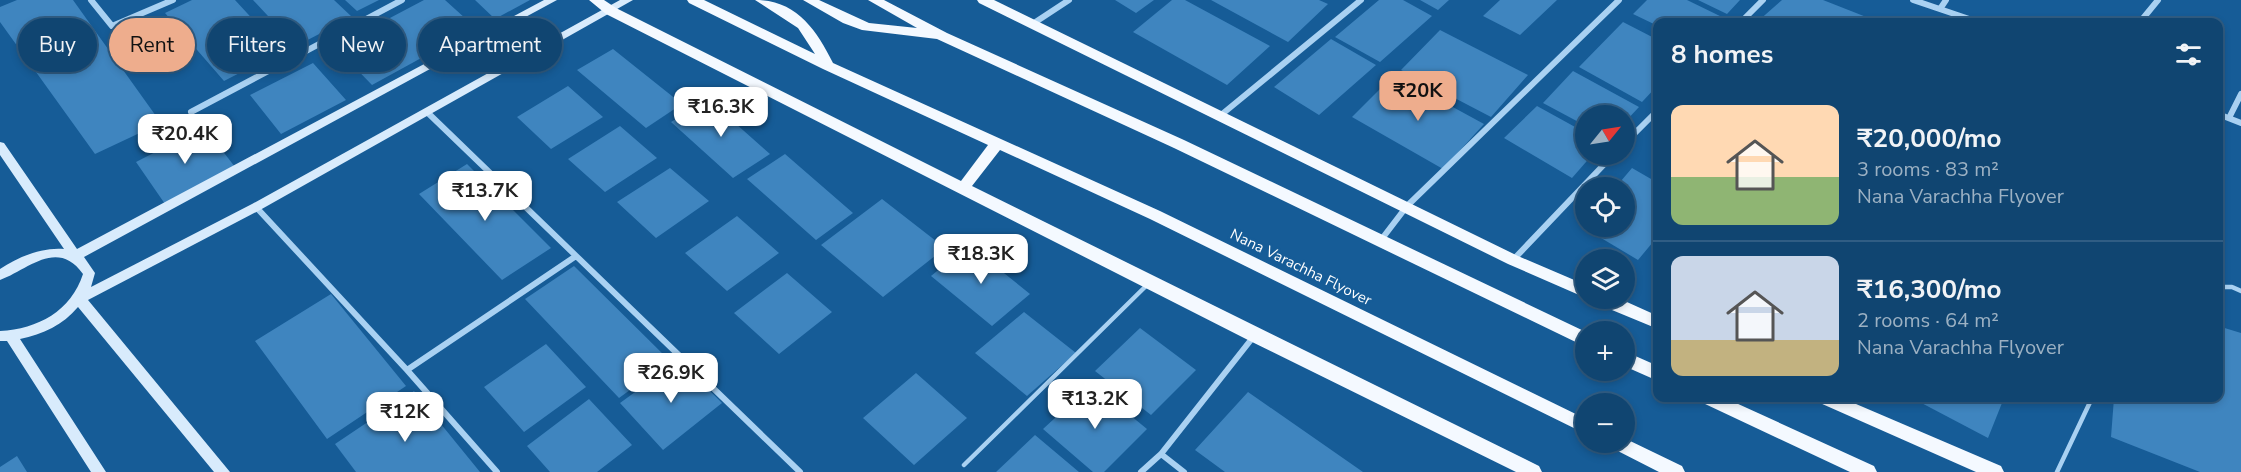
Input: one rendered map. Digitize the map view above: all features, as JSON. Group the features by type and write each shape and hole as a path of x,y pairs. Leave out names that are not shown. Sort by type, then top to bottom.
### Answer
{"main road":[{"path":"595,0 611,11 1254,335 1533,472"},
{"name":"Nana Varachha Flyover","path":"693,0 828,66 1155,215 1575,422"},
{"path":"760,0 802,21 811,32 828,66"},
{"path":"809,0 867,27 942,36"},
{"path":"874,0 942,36 1179,144 1575,335"},
{"path":"983,0 1034,23 1513,260 1575,287"},
{"path":"963,188 998,143"},
{"path":"1626,309 1653,321"},
{"path":"1635,363 1653,372"},
{"path":"1718,402 1868,472"},
{"path":"1835,402 1995,472"},
{"path":"1635,452 1676,472"}],"street":[{"path":"91,0 112,26 173,0"},
{"path":"191,112 402,0"},
{"path":"0,275 24,261 43,255 75,256 552,0"},
{"path":"79,299 256,207 628,0"},
{"path":"1034,23 1069,0"},
{"path":"1221,115 1361,0"},
{"path":"1380,242 1407,206 1619,0"},
{"path":"1745,18 1763,0"},
{"path":"1912,0 1966,18"},
{"path":"1940,9 1946,0"},
{"path":"2143,18 2158,0"},
{"path":"2229,118 2241,94"},
{"path":"428,112 800,472"},
{"path":"1635,133 1653,115"},
{"path":"2223,116 2241,123"},
{"path":"0,146 75,256 84,263 88,273 86,286 79,299 66,312 30,332 5,336 99,472"},
{"path":"1513,260 1604,165"},
{"path":"256,207 407,370 497,472"},
{"path":"407,370 576,256"},
{"path":"79,299 223,472"},
{"path":"1141,472 1161,454 1254,335"},
{"path":"1161,454 1184,472"}],"lane":[{"path":"964,465 1150,282"},
{"path":"2223,287 2232,287 2241,291"},
{"path":"2057,472 2090,402"}],"building":[{"path":"17,0 73,0 86,18 18,18 18,47 0,22 0,7"},
{"path":"192,0 235,0 252,18 207,18 207,61 195,48 195,18 169,18 165,13"},
{"path":"253,0 334,0 352,17 319,18 319,34 307,40 307,18 270,18"},
{"path":"345,0 379,0 357,11"},
{"path":"424,0 445,0 465,18 418,18 418,60 406,66 406,18 390,18"},
{"path":"475,0 530,0 497,18 494,18"},
{"path":"1115,0 1154,0 1136,13"},
{"path":"1172,0 1185,0 1270,46 1227,85 1133,32"},
{"path":"1211,0 1319,0 1328,4 1288,42"},
{"path":"1379,0 1403,0 1432,16 1380,62 1335,37"},
{"path":"1420,0 1449,0 1438,10"},
{"path":"1500,0 1557,0 1520,35 1483,16"},
{"path":"1647,0 1687,0 1724,18 1653,18 1653,24 1633,14"},
{"path":"1698,0 1740,0 1727,14"},
{"path":"1782,0 1823,0 1869,18 1762,18"},
{"path":"1623,22 1653,37 1653,90 1642,102 1579,67"},
{"path":"1440,30 1528,75 1491,117 1401,70"},
{"path":"97,34 109,50 109,72 125,72 161,123 95,154 36,72 97,72"},
{"path":"1331,39 1376,65 1319,115 1274,87"},
{"path":"613,49 682,104 646,128 577,70"},
{"path":"313,63 346,100 281,134 250,95 295,72 307,72 307,66"},
{"path":"1573,71 1639,107 1635,111 1635,105 1575,105 1575,120 1543,103"},
{"path":"216,72 241,72 224,81"},
{"path":"359,72 396,72 372,85"},
{"path":"1394,75 1484,124 1443,169 1352,117"},
{"path":"568,86 603,117 551,149 517,117"},
{"path":"708,99 770,154 733,178 671,122"},
{"path":"1537,106 1575,127 1575,165 1583,165 1572,178 1504,138"},
{"path":"620,126 657,158 605,192 568,159"},
{"path":"204,127 235,167 165,204 136,162"},
{"path":"785,154 853,213 816,240 747,179"},
{"path":"467,164 551,248 502,280 419,194"},
{"path":"670,168 709,201 656,238 617,202"},
{"path":"1632,168 1653,180 1653,242 1638,260 1635,258 1635,249 1620,249 1599,237 1635,237 1635,177 1624,177"},
{"path":"882,199 945,248 883,297 821,245"},
{"path":"737,216 779,253 727,291 685,253"},
{"path":"969,245 1030,294 992,326 931,276"},
{"path":"574,266 670,361 619,398 525,299"},
{"path":"787,273 832,312 779,354 734,313"},
{"path":"331,294 406,386 327,439 255,341"},
{"path":"1024,312 1076,353 1027,396 975,353"},
{"path":"1140,328 1196,370 1151,415 1095,371"},
{"path":"2223,328 2241,333 2241,472 2200,472 2111,437 2114,402 2223,402"},
{"path":"546,344 586,387 524,432 484,387"},
{"path":"679,360 722,403 663,450 620,403"},
{"path":"916,373 967,418 914,465 863,418"},
{"path":"1092,384 1147,429 1104,472 1093,472 1043,429"},
{"path":"414,391 480,472 356,472 335,444"},
{"path":"1248,392 1363,472 1225,472 1195,450"},
{"path":"589,399 632,445 597,472 550,472 527,446"},
{"path":"1920,402 2002,402 1988,438"},
{"path":"1035,435 1079,472 996,472"},
{"path":"17,456 27,472 0,472 0,467"}]}
